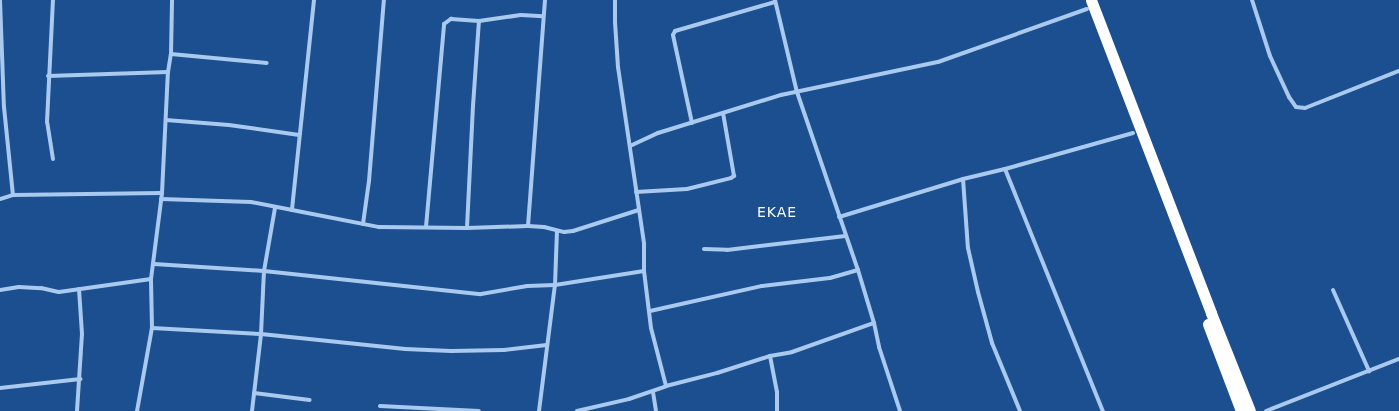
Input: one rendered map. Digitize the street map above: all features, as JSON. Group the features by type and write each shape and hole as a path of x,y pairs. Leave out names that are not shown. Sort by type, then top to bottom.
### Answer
{"highway":[{"path":"1087,3 1133,133 1171,226 1241,411"},
{"path":"1087,3 1250,411"}],"street":[{"path":"0,0 4,107 13,196"},
{"path":"53,0 48,76 47,122 53,159"},
{"path":"137,411 152,328 151,279 162,192 168,72 171,54 172,0"},
{"path":"292,210 314,0"},
{"path":"363,224 369,181 384,0"},
{"path":"528,226 545,0"},
{"path":"615,0 618,67 644,244 644,271 657,354 666,386"},
{"path":"1252,0 1270,56 1289,97 1296,107 1305,108 1399,71"},
{"path":"692,123 673,35 675,31 775,1 797,92 845,236 858,270 874,323 879,347 900,411"},
{"path":"630,146 658,133 781,95 938,62 1087,3"},
{"path":"426,227 444,24 451,19 479,21 514,16 543,16"},
{"path":"467,228 479,21"},
{"path":"171,54 267,64"},
{"path":"48,76 168,72"},
{"path":"636,192 687,189 734,176 724,112"},
{"path":"166,120 229,125 299,136"},
{"path":"839,217 963,179 1005,169 1133,133"},
{"path":"1005,169 1103,411"},
{"path":"963,179 968,248 978,292 992,343 1020,411"},
{"path":"0,199 13,196 162,192"},
{"path":"161,199 251,202 275,208 379,227 467,228 528,226 544,227 557,231 573,231 639,210"},
{"path":"252,411 261,334 264,271 275,208"},
{"path":"539,411 555,285 557,231"},
{"path":"704,249 727,250 845,236"},
{"path":"154,264 264,271 481,294 527,286 555,285 644,271"},
{"path":"650,311 762,286 830,278 858,270"},
{"path":"0,290 19,287 41,288 59,292 151,279"},
{"path":"77,411 82,334 79,289"},
{"path":"1333,290 1369,371"},
{"path":"577,411 653,392 666,386 717,373 770,356 792,352 874,323"},
{"path":"152,328 261,334 405,349 451,351 490,351 547,345"},
{"path":"770,356 776,392 777,411"},
{"path":"1266,411 1399,359"},
{"path":"0,388 80,379"},
{"path":"653,392 656,411"},
{"path":"254,393 310,400"},
{"path":"380,406 479,411"}],"district":[{"name":"EKAE","path":"777,212"}]}
